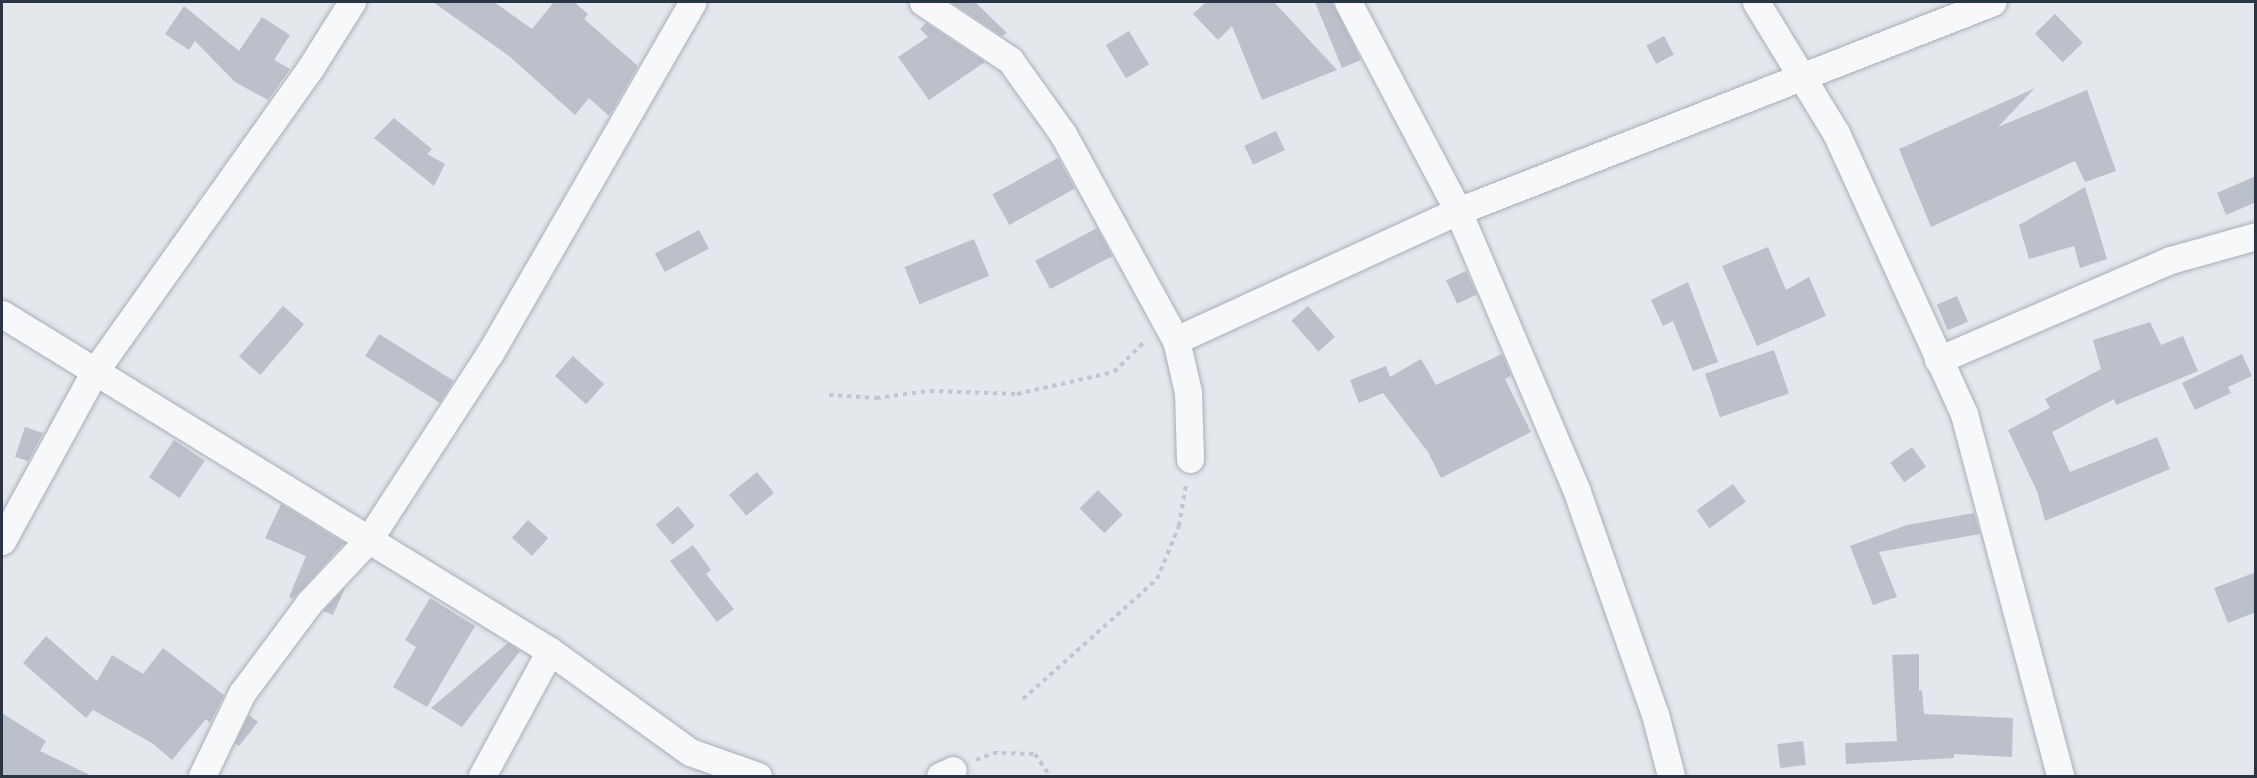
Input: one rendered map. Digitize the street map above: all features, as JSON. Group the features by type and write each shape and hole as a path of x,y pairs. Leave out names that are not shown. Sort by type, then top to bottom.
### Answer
{"street":[{"path":"2,541 96,371 311,67 352,2"},
{"path":"202,777 242,693 309,603 369,539 490,352 693,2"},
{"path":"923,2 1010,60 1063,134 1176,340 1188,392 1190,459"},
{"path":"1348,2 1458,211 1576,489 1655,714 1671,777"},
{"path":"1756,2 1798,76 1836,133 1964,414 2060,777"},
{"path":"1176,340 1458,211 1798,76 1993,2"},
{"path":"1938,360 2170,260 2256,236"},
{"path":"2,314 550,651 690,752 758,777"},
{"path":"482,777 550,651"}],"path":[{"path":"829,395 876,398 930,391 1017,394 1114,372 1144,342"},
{"path":"1023,699 1157,579 1179,526 1190,459"},
{"path":"947,773 993,753 1035,754 1050,777"}],"building":[{"path":"433,2 494,2 532,29 554,2 574,2 588,14 584,19 638,66 609,116 589,98 575,115 509,56"},
{"path":"951,2 975,2 1007,33 1002,36"},
{"path":"1206,2 1274,2 1337,70 1262,100 1232,26 1218,40 1193,14"},
{"path":"1315,2 1332,2 1361,60 1342,68"},
{"path":"184,6 239,51 262,17 290,35 274,60 290,69 268,100 235,82 195,41 189,50 165,34"},
{"path":"2055,14 2083,43 2063,62 2035,33"},
{"path":"926,23 985,62 929,100 898,57 928,37 920,29"},
{"path":"1129,31 1149,64 1126,78 1106,45"},
{"path":"1664,36 1674,55 1656,64 1646,45"},
{"path":"2035,88 1998,127 2087,90 2116,171 2085,182 2075,161 1931,227 1899,149"},
{"path":"394,118 432,149 427,154 445,164 434,186 374,138"},
{"path":"1276,131 1285,150 1253,165 1244,146"},
{"path":"1058,158 1075,189 1009,225 992,194"},
{"path":"2256,176 2256,202 2226,215 2217,193"},
{"path":"2085,187 2107,259 2080,268 2074,246 2029,259 2019,225"},
{"path":"1097,228 1112,256 1050,289 1035,261"},
{"path":"699,230 709,249 665,272 655,253"},
{"path":"974,239 989,276 919,304 904,267"},
{"path":"1768,247 1786,290 1809,277 1826,316 1757,346 1722,266"},
{"path":"1466,271 1477,295 1457,304 1446,280"},
{"path":"1688,282 1718,362 1693,371 1673,321 1663,326 1651,300"},
{"path":"1957,296 1968,322 1948,330 1937,305"},
{"path":"283,306 304,324 260,375 239,357"},
{"path":"1308,306 1335,337 1318,351 1291,320"},
{"path":"2150,322 2161,345 2183,336 2198,371 2116,405 2114,399 2052,432 2070,472 2157,437 2170,469 2045,521 2037,491 2008,430 2050,408 2045,399 2101,369 2093,340"},
{"path":"379,334 454,381 440,403 365,356"},
{"path":"1774,350 1789,393 1720,417 1705,374"},
{"path":"1502,354 1511,376 1505,379 1531,432 1441,478 1428,452 1383,393 1359,403 1350,380 1386,366 1390,377 1421,359 1436,385"},
{"path":"2242,354 2252,376 2228,387 2231,393 2195,410 2182,383"},
{"path":"573,356 604,384 586,404 555,376"},
{"path":"25,427 43,433 28,461 15,457"},
{"path":"174,440 205,461 180,498 149,477"},
{"path":"1912,447 1926,466 1904,482 1890,463"},
{"path":"757,472 774,493 746,516 729,495"},
{"path":"1733,484 1746,502 1710,528 1697,510"},
{"path":"1098,490 1123,515 1104,533 1080,508"},
{"path":"281,504 344,543 293,599 289,597 306,556 265,538"},
{"path":"678,506 695,526 672,545 656,525"},
{"path":"1974,513 1980,534 1879,552 1897,597 1873,605 1850,546 1907,525"},
{"path":"528,520 548,538 532,556 512,538"},
{"path":"693,545 711,570 706,574 734,609 717,622 670,561"},
{"path":"2256,572 2256,612 2228,623 2214,588"},
{"path":"345,588 333,615 323,611"},
{"path":"430,598 475,626 427,707 393,687 416,647 405,640"},
{"path":"46,636 97,681 112,655 143,674 163,648 224,695 210,723 206,719 172,760 152,743 93,710 86,718 23,663"},
{"path":"508,643 520,651 462,727 431,708"},
{"path":"1919,654 1919,691 1922,690 1924,714 2013,718 2012,757 1954,754 1954,758 1846,764 1845,743 1897,741 1892,655"},
{"path":"2,713 46,741 40,751 94,777 2,777"},
{"path":"249,715 258,722 239,746 235,743"},
{"path":"1803,741 1806,765 1780,768 1777,744"}]}
